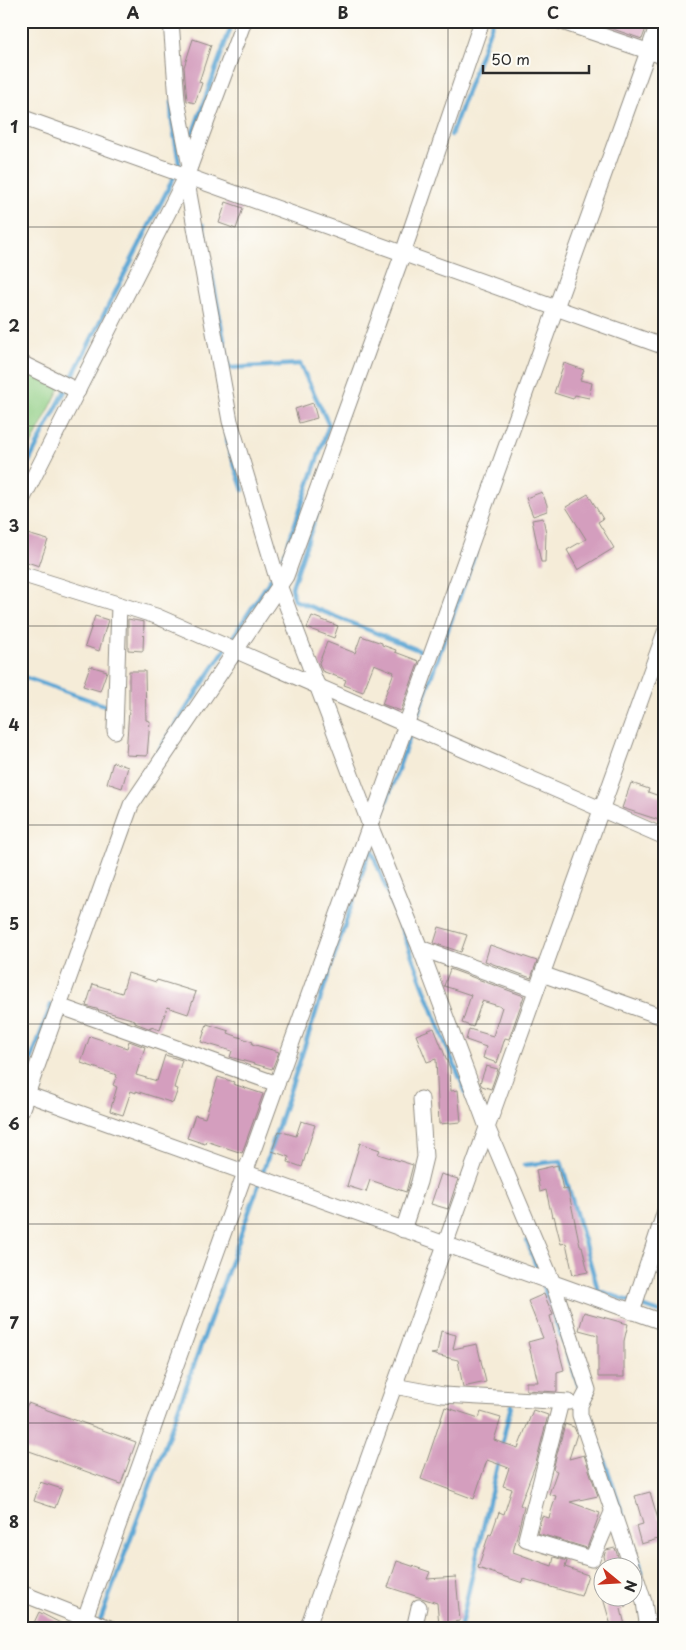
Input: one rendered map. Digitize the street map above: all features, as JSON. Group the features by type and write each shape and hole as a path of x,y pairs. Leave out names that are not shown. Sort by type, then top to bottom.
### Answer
{"street":[{"path":"171,21 177,100 230,421 279,585 316,686 420,948 487,1127 553,1284 588,1390 581,1402 580,1415 629,1558"},
{"path":"21,502 188,172 244,21"},
{"path":"21,1111 24,1093 59,1006 131,805 286,576 403,253 482,21"},
{"path":"559,21 665,58"},
{"path":"82,1624 659,21"},
{"path":"21,117 188,172 403,253 665,347"},
{"path":"21,363 78,391"},
{"path":"21,574 156,616 665,837"},
{"path":"115,731 119,605"},
{"path":"307,1629 665,632"},
{"path":"420,948 536,990"},
{"path":"542,974 665,1018"},
{"path":"59,1006 277,1084"},
{"path":"24,1093 665,1324"},
{"path":"403,1230 425,1157 421,1099"},
{"path":"632,1312 665,1211"},
{"path":"394,1386 444,1395 581,1402"},
{"path":"561,1402 526,1539 592,1560 613,1510"},
{"path":"21,1593 82,1624 112,1629"},
{"path":"644,1602 648,1629"},
{"path":"414,1629 419,1607"}],"green space":[{"path":"21,369 60,388 21,465"}],"building":[{"path":"590,21 643,21 648,23 642,39"},
{"path":"193,39 211,45 199,82 202,83 195,103 187,101 184,67"},
{"path":"226,202 243,208 236,229 219,223"},
{"path":"564,363 584,370 580,380 592,383 589,398 575,395 573,399 554,393"},
{"path":"313,403 317,418 299,423 295,409"},
{"path":"542,492 547,505 547,511 533,516 526,498"},
{"path":"588,494 603,519 598,522 614,548 578,570 567,550 586,539 566,507"},
{"path":"543,518 546,533 545,562 541,562 532,520"},
{"path":"24,533 48,540 39,566 21,560 21,542"},
{"path":"95,616 108,620 99,651 85,646"},
{"path":"312,616 338,626 334,638 307,628"},
{"path":"128,619 144,622 143,651 128,650"},
{"path":"361,636 382,643 382,645 396,650 395,652 419,661 401,711 382,704 394,672 374,664 363,692 344,685 346,680 322,671 319,663 327,642 355,653"},
{"path":"90,666 107,671 100,691 83,686"},
{"path":"129,671 145,671 146,720 150,721 147,756 126,755"},
{"path":"113,762 128,767 122,788 107,783"},
{"path":"631,783 649,789 648,792 665,798 665,822 622,808"},
{"path":"439,927 467,935 461,952 434,943"},
{"path":"490,945 537,961 531,978 485,961"},
{"path":"450,969 524,996 509,1039 505,1038 497,1063 483,1058 486,1047 466,1040 469,1029 493,1036 502,1007 482,1001 473,1027 462,1023 471,995 444,986"},
{"path":"128,973 196,992 188,1014 167,1007 160,1030 151,1027 151,1029 135,1023 135,1020 86,1006 93,984 122,993"},
{"path":"207,1024 229,1031 228,1033 253,1042 252,1044 279,1052 272,1069 230,1057 232,1051 201,1042"},
{"path":"434,1028 450,1068 451,1091 458,1090 461,1122 439,1124 436,1059 427,1062 416,1035"},
{"path":"90,1036 127,1048 129,1041 145,1047 136,1075 157,1081 165,1055 182,1060 174,1088 178,1089 173,1103 131,1091 123,1115 110,1111 117,1087 113,1085 117,1075 81,1063"},
{"path":"486,1066 498,1069 491,1089 482,1086 480,1083"},
{"path":"218,1077 263,1094 242,1153 206,1141 205,1144 187,1138 195,1115 205,1118"},
{"path":"301,1121 315,1125 302,1167 288,1162 289,1157 272,1151 279,1131 296,1136"},
{"path":"360,1143 380,1150 378,1154 413,1165 406,1192 370,1180 366,1192 347,1186"},
{"path":"558,1165 563,1190 568,1189 580,1246 582,1246 588,1272 573,1275 566,1243 561,1244 546,1190 540,1192 536,1170"},
{"path":"441,1174 458,1179 448,1209 431,1204"},
{"path":"544,1294 553,1315 550,1316 564,1370 557,1372 557,1392 526,1390 526,1382 538,1382 528,1342 543,1338 528,1301"},
{"path":"584,1312 628,1324 624,1341 624,1377 598,1377 598,1335 579,1330"},
{"path":"441,1331 456,1335 453,1349 477,1344 486,1382 463,1387 458,1360 431,1354 437,1353"},
{"path":"28,1403 136,1442 121,1484 21,1448 21,1421"},
{"path":"445,1407 479,1418 481,1412 501,1418 494,1440 518,1448 533,1410 548,1415 536,1463 520,1505 524,1507 513,1552 552,1566 554,1557 567,1561 565,1567 588,1575 581,1596 524,1579 523,1583 478,1568 489,1534 491,1535 499,1512 504,1514 512,1489 503,1486 509,1468 487,1460 474,1499 421,1479"},
{"path":"565,1424 574,1427 577,1434 569,1459 584,1455 598,1496 570,1502 600,1513 587,1548 537,1533 542,1516 549,1518 556,1496 549,1494 557,1471 553,1469"},
{"path":"40,1482 62,1489 55,1508 34,1501"},
{"path":"650,1492 658,1519 661,1518 665,1537 641,1544 636,1526 643,1524 635,1496"},
{"path":"615,1548 618,1558 604,1558 606,1550"},
{"path":"397,1561 430,1572 427,1579 456,1577 460,1621 439,1624 437,1603 388,1587"},
{"path":"606,1608 624,1608 621,1609 626,1629 612,1629"},
{"path":"39,1612 70,1628 70,1629 31,1629"}],"waterway":[{"path":"190,141 233,21"},
{"path":"451,135 493,21"},
{"path":"171,103 180,169"},
{"path":"21,477 175,175"},
{"path":"203,225 229,368 300,364 329,425 278,569"},
{"path":"226,431 228,446 243,490"},
{"path":"323,495 292,587 294,600 428,654"},
{"path":"376,831 476,551"},
{"path":"156,755 272,577"},
{"path":"21,676 110,707"},
{"path":"100,1621 260,1181 372,843"},
{"path":"370,846 446,1045 470,1102"},
{"path":"21,1088 51,1005"},
{"path":"524,1165 561,1161 598,1290 665,1314"},
{"path":"527,1241 539,1274"},
{"path":"542,1283 580,1389"},
{"path":"501,1448 511,1405"},
{"path":"586,1406 637,1558"},
{"path":"460,1629 499,1458"}]}
